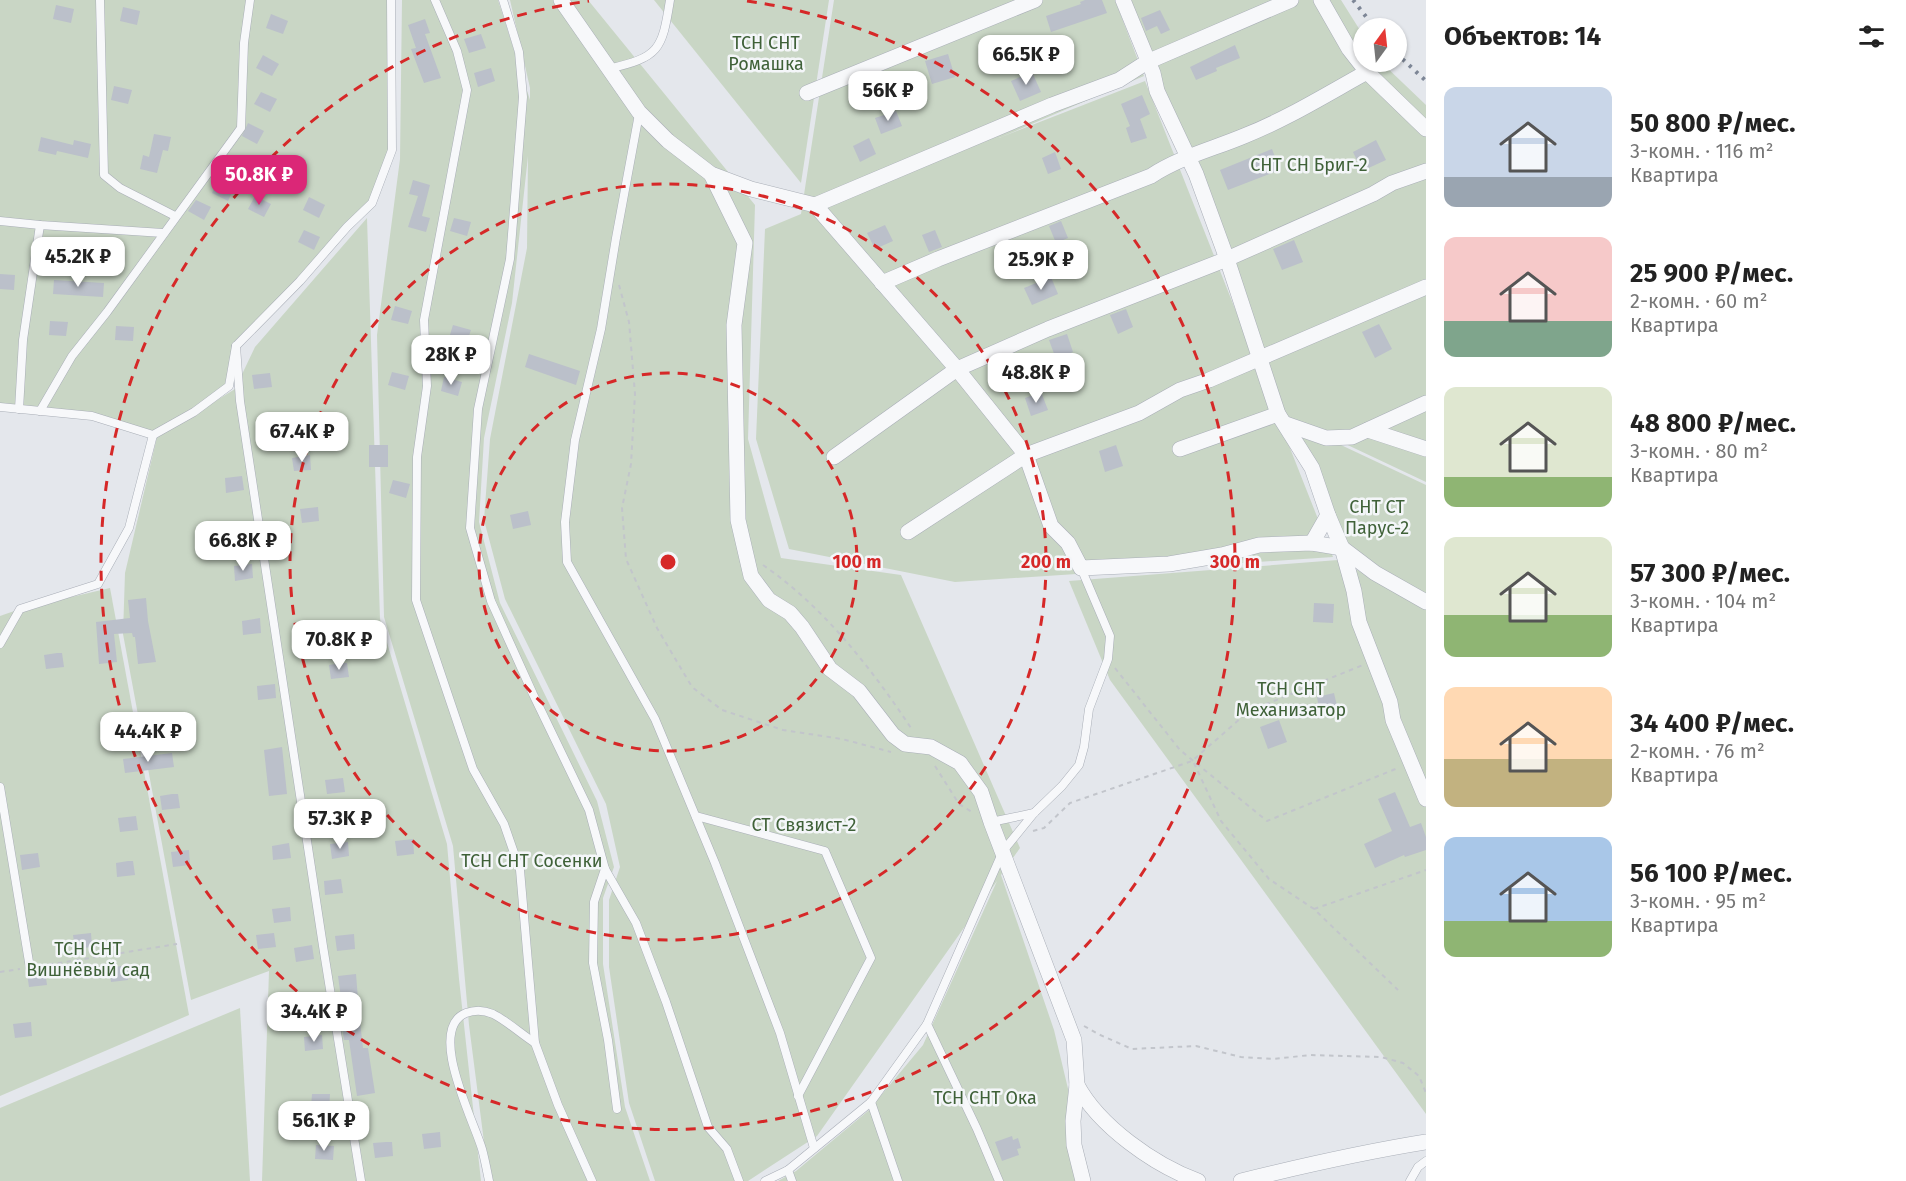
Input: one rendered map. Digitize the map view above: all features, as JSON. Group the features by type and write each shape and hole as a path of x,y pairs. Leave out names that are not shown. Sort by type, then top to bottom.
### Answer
{"street":[{"path":"561,0 639,112 668,141 711,174 751,189 815,205 957,369 1026,455 1051,526 1068,543 1081,567 1169,564 1222,555 1260,545 1312,543 1342,548 1375,573 1426,602"},
{"path":"807,93 1035,0"},
{"path":"1123,0 1153,73 1157,91 1196,174 1282,419 1312,468 1342,548 1354,591 1359,622 1390,702 1393,720 1426,799"},
{"path":"815,205 1052,105 1119,80 1147,62 1291,0"},
{"path":"1321,0 1353,54"},
{"path":"882,283 1151,176 1170,164 1246,136 1367,72 1426,129"},
{"path":"834,457 957,369 1048,329 1227,259 1373,194 1392,183 1426,171"},
{"path":"711,174 745,243 734,325 737,497 738,520 751,576 769,600 790,613 830,669 859,691 893,735 905,744 931,747 960,763 981,792 1074,1040 1077,1085 1073,1121 1074,1137 1083,1181"},
{"path":"908,532 1026,455 1139,413 1180,390 1209,380 1426,286"},
{"path":"1180,450 1282,419 1326,438 1352,437 1426,403"},
{"path":"1368,430 1426,449"},
{"path":"1312,543 1328,515"},
{"path":"1077,1085 1085,1101 1120,1134 1175,1172 1198,1181"},
{"path":"1241,1181 1306,1165 1426,1143"}],"lane":[{"path":"100,0 100,84 104,175 120,188 175,216"},
{"path":"40,411 72,356 241,128 244,43 249,0"},
{"path":"0,644 20,609 98,584 129,528 153,435 194,412 229,386 236,346 300,282 347,227 372,203 392,150 391,0"},
{"path":"435,0 457,51 467,90 424,320 427,386 417,458 416,600 473,769 504,824 520,870 535,1043 558,1105 592,1181"},
{"path":"503,0 519,52 523,97 510,259 478,409 470,528 491,601 589,810 605,869 636,923 666,1002 708,1127 727,1149 739,1181"},
{"path":"608,69 638,62 656,51 665,35 670,0"},
{"path":"639,112 601,329 575,440 565,522 567,562 655,719 696,816 780,1033 814,1148"},
{"path":"0,221 163,233"},
{"path":"20,409 23,340 40,225"},
{"path":"236,346 240,401 361,1181"},
{"path":"0,407 92,416 153,435"},
{"path":"765,1181 788,1170 871,1102 927,1024 1003,851 1034,813 1062,786 1079,765 1089,709 1108,659 1110,636 1081,567"},
{"path":"0,788 30,968"},
{"path":"991,822 1034,813"},
{"path":"696,816 825,851 871,958 798,1096"},
{"path":"605,869 594,902 592,963 608,1040 617,1109"},
{"path":"489,1181 483,1150 452,1062 450,1032 453,1022 472,1011 483,1011 493,1014 535,1043"},
{"path":"927,1024 999,1181"},
{"path":"871,1102 898,1181"},
{"path":"1410,1181 1426,1161"},
{"path":"788,1170 792,1181"}],"path":[{"path":"612,259 629,322 635,394 631,464 622,508 626,560 657,628 692,687 722,710 783,730 842,739 899,754"},
{"path":"1108,659 1180,750 1267,821 1410,763"},
{"path":"1014,837 1044,828 1070,803 1192,761 1249,711 1374,661"},
{"path":"1192,761 1221,821 1269,879 1314,909 1398,990"},
{"path":"1314,909 1426,870"},
{"path":"0,972 177,944"},
{"path":"1065,1014 1098,1035 1132,1049 1196,1046 1240,1056 1274,1059 1310,1054 1381,1057 1403,1063 1419,1076 1426,1093"}],"green space":[{"path":"0,0 394,0 392,145 372,203 236,346 229,386 153,435 92,416 0,406"},
{"name":"СТ Связист-2","path":"402,0 498,0 530,100 530,88 510,0 588,0 755,205 748,439 781,558 901,575 1020,848 1001,875 1054,1030 1090,1181 778,1181 796,1171 868,1111 923,1045 997,881 817,1136 748,1181 655,1181 629,1103 609,967 609,900 620,867 606,804 505,599 484,520 490,439 527,248 528,156 512,303 484,438 479,522 500,603 597,801 614,867 603,898 603,964 625,1107 650,1181 489,1181 469,1025 453,846 384,617 377,335 400,159"},
{"name":"ТСН СНТ Ромашка","path":"654,0 829,0 801,183"},
{"path":"834,0 1115,0 1144,76 999,138 1145,81 1333,557 955,582 789,549 756,439 765,229 801,214"},
{"name":"СНТ СН Бриг-2","path":"1119,0 1341,0 1353,19 1353,72 1391,72 1426,105 1426,482 1284,415"},
{"path":"367,218 380,619 447,844 481,1181 262,1181 269,971 191,1000 123,634 125,573 157,437 235,389 255,347"},
{"name":"СНТ СТ Парус-2","path":"1290,421 1426,485 1426,603 1339,556"},
{"name":"ТСН СНТ Механизатор","path":"1338,560 1426,606 1426,1114 1110,680 1069,581"},
{"name":"ТСН СНТ Вишнёвый сад","path":"110,588 189,1015 0,1096 0,616 20,609"},
{"path":"240,1008 250,1181 0,1181 0,1108"}],"building":[{"path":"1102,0 1107,13 1051,32 1046,16 1081,4 1080,2"},
{"path":"56,5 74,9 71,23 53,19"},
{"path":"123,7 140,11 137,25 120,21"},
{"path":"1160,10 1170,30 1161,34 1157,26 1146,31 1141,18"},
{"path":"271,14 288,21 283,34 266,28"},
{"path":"425,19 430,33 425,34 441,78 424,83 411,49 416,48 408,25"},
{"path":"481,34 486,48 469,53 464,39"},
{"path":"1235,45 1240,58 1196,80 1190,67"},
{"path":"948,54 955,77 932,84 925,61"},
{"path":"263,55 279,64 272,76 256,68"},
{"path":"491,68 495,81 478,87 474,73"},
{"path":"1032,72 1041,92 1020,101 1011,81"},
{"path":"114,86 132,90 128,104 111,100"},
{"path":"261,92 277,99 270,112 254,104"},
{"path":"1142,95 1150,114 1140,119 1147,138 1131,143 1126,128 1130,126 1121,104"},
{"path":"896,111 902,126 881,134 875,118"},
{"path":"248,123 264,131 257,144 242,136"},
{"path":"154,134 171,137 168,151 163,150 157,173 140,169 143,155 149,157"},
{"path":"41,137 73,145 74,140 91,144 88,158 57,151 56,155 38,151"},
{"path":"869,138 876,154 860,162 853,146"},
{"path":"1376,140 1386,160 1362,171 1353,152"},
{"path":"1272,149 1280,170 1228,190 1220,170"},
{"path":"1055,152 1061,169 1048,174 1042,158"},
{"path":"289,156 305,164 298,177 282,169"},
{"path":"218,180 234,188 228,201 212,193"},
{"path":"413,180 430,185 422,216 430,218 426,232 408,227 418,196 409,194"},
{"path":"255,196 271,204 264,217 248,209"},
{"path":"309,197 325,205 319,218 303,210"},
{"path":"196,200 211,207 204,220 188,211"},
{"path":"454,218 471,222 467,236 450,231"},
{"path":"1061,221 1068,238 1056,243 1049,226"},
{"path":"885,225 893,241 875,249 867,233"},
{"path":"304,230 320,237 314,250 298,242"},
{"path":"935,230 942,247 929,252 922,235"},
{"path":"1294,240 1303,262 1282,270 1273,249"},
{"path":"0,274 15,275 14,290 0,289"},
{"path":"1051,277 1058,294 1032,305 1024,288"},
{"path":"54,280 104,283 103,297 53,294"},
{"path":"395,306 412,311 408,324 391,320"},
{"path":"1126,309 1133,327 1118,334 1110,315"},
{"path":"50,321 68,322 66,336 49,335"},
{"path":"1379,324 1392,349 1375,358 1362,332"},
{"path":"453,325 471,330 466,344 449,338"},
{"path":"116,326 134,327 133,341 115,340"},
{"path":"1067,334 1073,352 1056,359 1049,340"},
{"path":"529,354 580,371 576,385 525,367"},
{"path":"392,372 409,376 405,390 388,385"},
{"path":"270,373 272,387 254,389 252,375"},
{"path":"444,377 462,382 458,396 441,391"},
{"path":"1041,392 1048,410 1031,416 1025,398"},
{"path":"369,445 388,445 388,467 369,467"},
{"path":"1116,445 1123,466 1105,472 1099,451"},
{"path":"310,455 311,470 294,471 292,458"},
{"path":"242,476 244,490 226,493 225,478"},
{"path":"393,480 410,484 406,498 389,493"},
{"path":"318,507 319,521 302,523 300,509"},
{"path":"528,511 531,525 513,529 510,515"},
{"path":"252,564 253,578 235,581 234,566"},
{"path":"146,598 156,662 138,664 135,637 132,633 114,634 117,662 99,664 96,622 130,618 128,600"},
{"path":"1314,603 1334,604 1333,623 1313,622"},
{"path":"260,618 261,633 243,635 242,621"},
{"path":"62,653 64,667 46,669 44,655"},
{"path":"347,663 349,677 331,679 329,665"},
{"path":"275,684 276,698 258,700 257,686"},
{"path":"1334,693 1338,710 1316,716 1313,705 1318,703 1317,697"},
{"path":"123,715 125,729 107,731 105,717"},
{"path":"1279,720 1287,742 1268,749 1260,727"},
{"path":"282,747 287,794 269,796 264,750"},
{"path":"172,753 174,767 125,773 123,759"},
{"path":"343,778 345,792 327,794 325,780"},
{"path":"1395,792 1410,827 1421,823 1426,837 1426,850 1405,857 1404,855 1375,868 1364,844 1392,831 1378,799"},
{"path":"178,794 180,808 162,810 160,796"},
{"path":"333,800 334,814 316,815 315,801"},
{"path":"136,816 138,830 120,832 118,818"},
{"path":"413,839 414,854 397,856 395,841"},
{"path":"348,842 349,856 332,859 330,844"},
{"path":"289,843 291,858 273,860 272,846"},
{"path":"189,850 190,865 173,867 171,852"},
{"path":"38,853 40,867 22,870 20,855"},
{"path":"133,861 135,875 117,877 116,863"},
{"path":"341,879 343,893 325,895 324,881"},
{"path":"290,907 291,921 274,923 272,909"},
{"path":"91,933 92,947 75,949 73,935"},
{"path":"274,933 276,947 258,949 256,935"},
{"path":"354,934 355,949 337,951 335,936"},
{"path":"312,945 314,959 296,962 294,948"},
{"path":"127,965 128,980 111,982 109,968"},
{"path":"45,971 47,985 29,987 27,973"},
{"path":"356,974 363,1048 368,1048 375,1093 357,1096 349,1040 344,1040 342,1026 345,1026 338,976"},
{"path":"31,1022 32,1036 15,1038 13,1024"},
{"path":"322,1035 323,1049 305,1051 304,1037"},
{"path":"312,1094 330,1094 329,1109 311,1108"},
{"path":"440,1132 441,1147 424,1149 422,1134"},
{"path":"1012,1136 1013,1140 1018,1138 1021,1148 1017,1149 1019,1155 1002,1161 995,1142"},
{"path":"392,1142 393,1156 375,1158 373,1143"},
{"path":"316,1145 334,1146 333,1160 315,1159"}],"railway":[{"path":"1353,0 1367,18"},
{"path":"1407,63 1426,81"}],"park label":[{"name":"ТСН СНТ Сосенки","path":"532,861"},
{"name":"ТСН СНТ Ока","path":"985,1098"}]}
